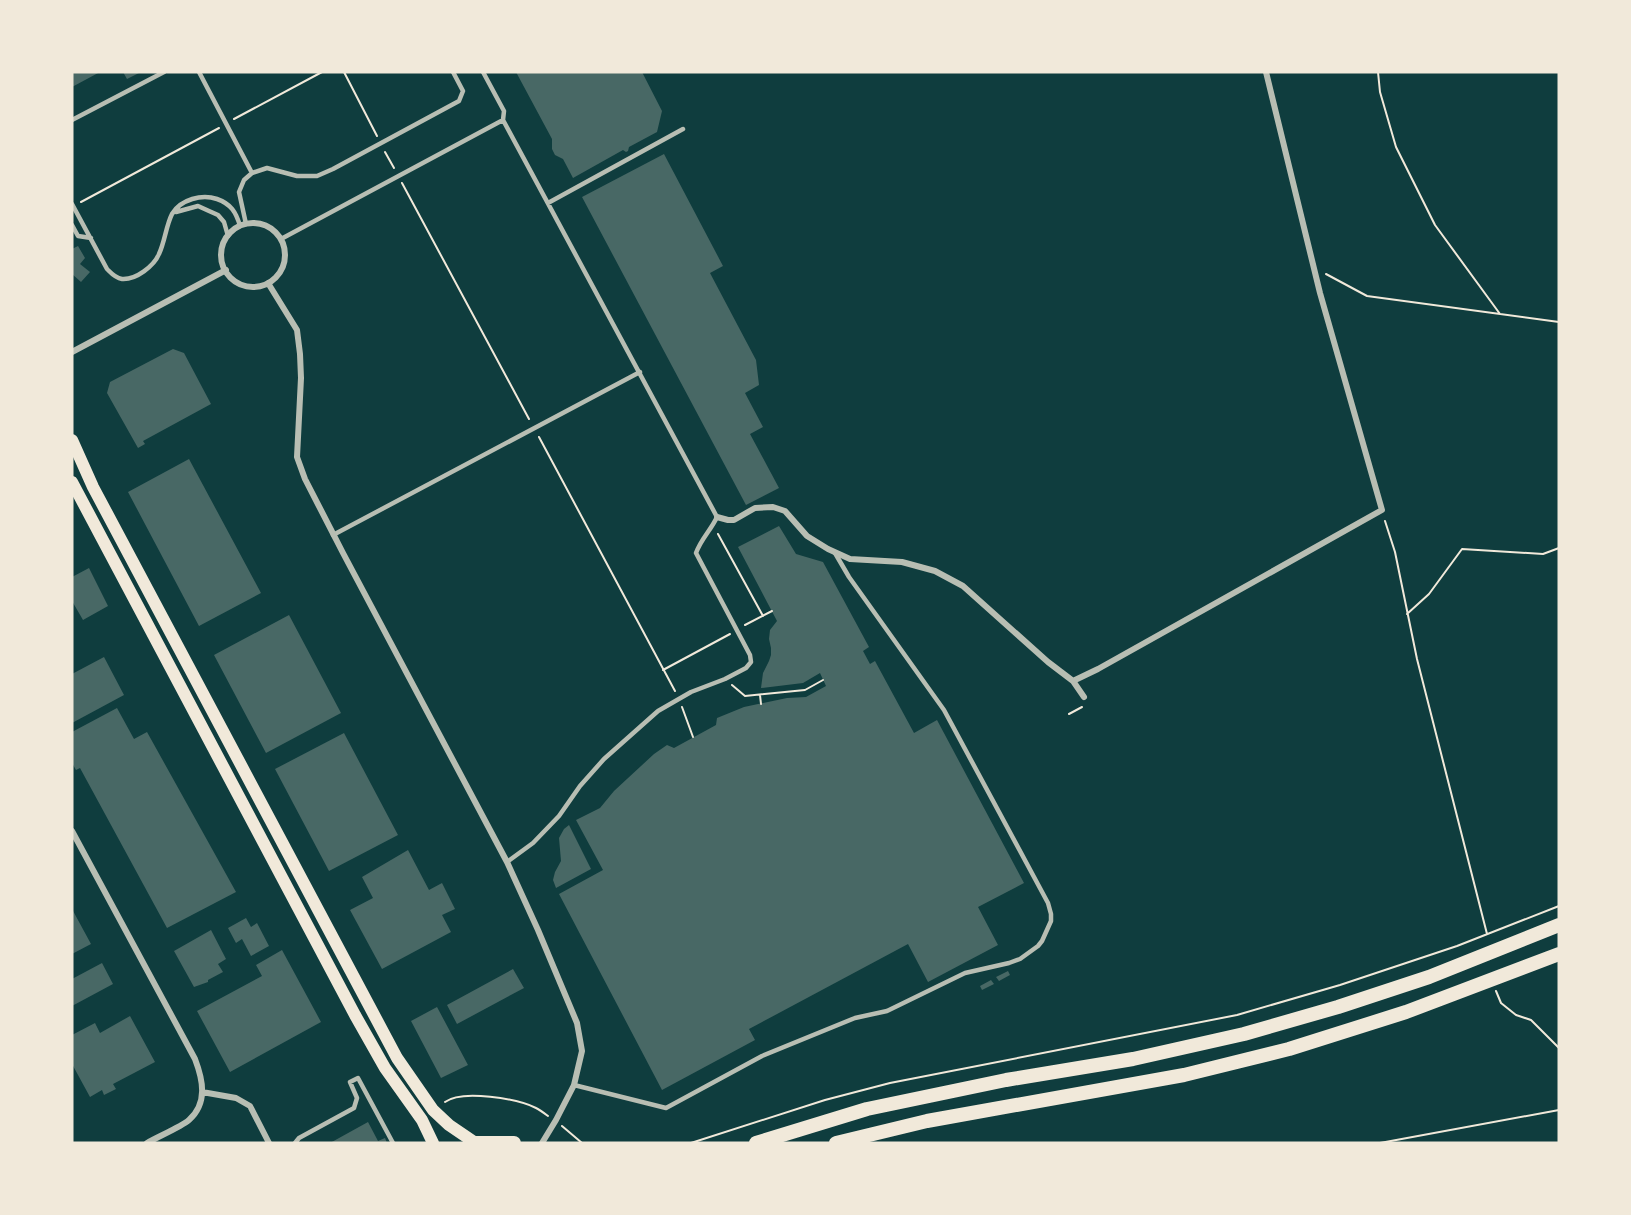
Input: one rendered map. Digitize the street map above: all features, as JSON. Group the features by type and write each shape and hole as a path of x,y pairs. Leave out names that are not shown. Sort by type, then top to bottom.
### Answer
{"main road":[{"path":"72,440 93,487 397,1058 433,1110 473,1143 514,1143"},
{"path":"72,482 355,1015 385,1068 422,1120 433,1143"},
{"path":"756,1143 867,1109 1006,1080 1133,1059 1244,1034 1338,1007 1429,976 1559,925"},
{"path":"836,1143 927,1121 1184,1075 1279,1052 1406,1012 1559,954"}],"street":[{"path":"1073,681 1382,510 1313,267 1266,72"},
{"path":"256,223 275,231 285,249 282,269 276,277 260,286 237,282 222,262 224,244 228,236 243,225 256,223"},
{"path":"72,352 226,270"},
{"path":"268,283 297,330 301,378 297,457 305,479 507,862 577,1023 582,1051 574,1085 542,1143"},
{"path":"717,517 734,520 755,508 773,507 785,511 807,536 850,559 902,562 935,571 963,586 1048,662 1073,681 1084,697"},
{"path":"72,831 195,1059 202,1078 202,1092 198,1107 188,1121 147,1143"},
{"path":"202,1092 236,1098 249,1106 269,1143"}],"lane":[{"path":"72,120 164,72"},
{"path":"199,72 252,173"},
{"path":"243,225 239,192 244,180 252,173 267,168 297,176 317,176 459,101 463,91 453,72"},
{"path":"483,72 504,111 503,120 717,517 700,542 696,553 750,655 751,662 746,669 725,680 691,692 658,711 604,759 580,786 559,816 532,843 507,862"},
{"path":"281,239 503,120"},
{"path":"548,203 683,129"},
{"path":"73,205 107,268 112,275 123,279 146,271 159,256 173,212 187,198 210,197 226,203 243,225"},
{"path":"173,212 198,206 209,210 224,222 228,236"},
{"path":"72,225 78,236 91,238"},
{"path":"333,535 640,372"},
{"path":"574,1085 666,1108 762,1056 855,1018 887,1011 965,973 1020,959 1042,941 1051,921 1048,903 944,710 849,577 835,553"},
{"path":"295,1143 299,1138 354,1108 357,1098 350,1082 358,1078 393,1143"}],"path":[{"path":"73,205 322,72"},
{"path":"344,72 663,670 678,699 693,737"},
{"path":"1378,72 1380,92 1396,147 1435,225 1500,314"},
{"path":"1313,267 1367,296 1559,322"},
{"path":"1382,510 1395,552 1417,659 1487,934"},
{"path":"713,525 763,616"},
{"path":"1407,614 1429,594 1462,549 1543,554 1559,548"},
{"path":"663,670 772,611"},
{"path":"725,680 745,696 805,690 823,680"},
{"path":"760,695 761,704"},
{"path":"1069,714 1088,704"},
{"path":"691,1143 825,1100 890,1083 1237,1015 1340,985 1456,946 1559,906"},
{"path":"1491,980 1501,1003 1516,1015 1531,1020 1559,1048"},
{"path":"433,1110 450,1098 482,1095 535,1107 556,1120 582,1143"},
{"path":"1380,1143 1559,1110"}],"building":[{"path":"72,72 100,72 72,87"},
{"path":"123,72 141,72 127,79"},
{"path":"516,72 642,72 662,111 657,132 629,147 628,151 623,150 573,178 563,159 555,155 552,149 552,139"},
{"path":"664,154 723,266 710,273 756,360 759,385 745,393 763,427 750,434 779,488 746,505 582,197"},
{"path":"78,246 85,258 80,264 90,272 81,282 72,274 72,249"},
{"path":"173,349 184,353 211,404 143,441 145,444 138,448 107,393 110,382"},
{"path":"189,459 261,593 199,626 128,492"},
{"path":"779,526 796,554 823,562 869,647 863,651 870,664 875,661 914,733 937,720 1024,883 978,907 998,945 928,982 908,944 749,1029 755,1040 662,1090 559,894 603,870 576,820 600,808 614,791 654,754 667,745 674,748 716,725 717,718 744,707 787,698 806,697 826,686 820,673 803,683 761,688 763,673 771,655 770,630 777,621 738,547"},
{"path":"89,568 108,606 83,620 72,601 72,577"},
{"path":"289,615 341,713 266,753 214,655"},
{"path":"104,657 124,695 72,723 72,674"},
{"path":"117,708 134,739 147,732 236,892 167,928 80,768 76,770 72,763 72,732"},
{"path":"344,733 398,835 329,871 275,769"},
{"path":"569,825 591,869 556,888 553,880 561,861 559,838"},
{"path":"408,850 429,890 442,883 455,909 442,915 451,932 382,969 350,910 373,898 362,877"},
{"path":"72,909 91,944 72,954"},
{"path":"246,918 251,927 257,923 269,946 251,956 242,939 236,943 228,928"},
{"path":"211,930 226,959 218,964 223,972 208,982 194,987 174,951"},
{"path":"282,950 321,1022 230,1072 197,1011 262,976 256,965"},
{"path":"102,963 113,984 72,1006 72,979"},
{"path":"513,969 524,988 457,1024 447,1005"},
{"path":"1008,971 1010,975 999,981 996,977"},
{"path":"991,980 994,984 982,990 980,986"},
{"path":"437,1007 468,1065 441,1078 411,1021"},
{"path":"130,1016 155,1062 113,1084 116,1089 104,1095 102,1090 90,1097 72,1064 72,1035 95,1023 100,1033"},
{"path":"368,1122 378,1141 385,1138 387,1143 330,1143"}]}
